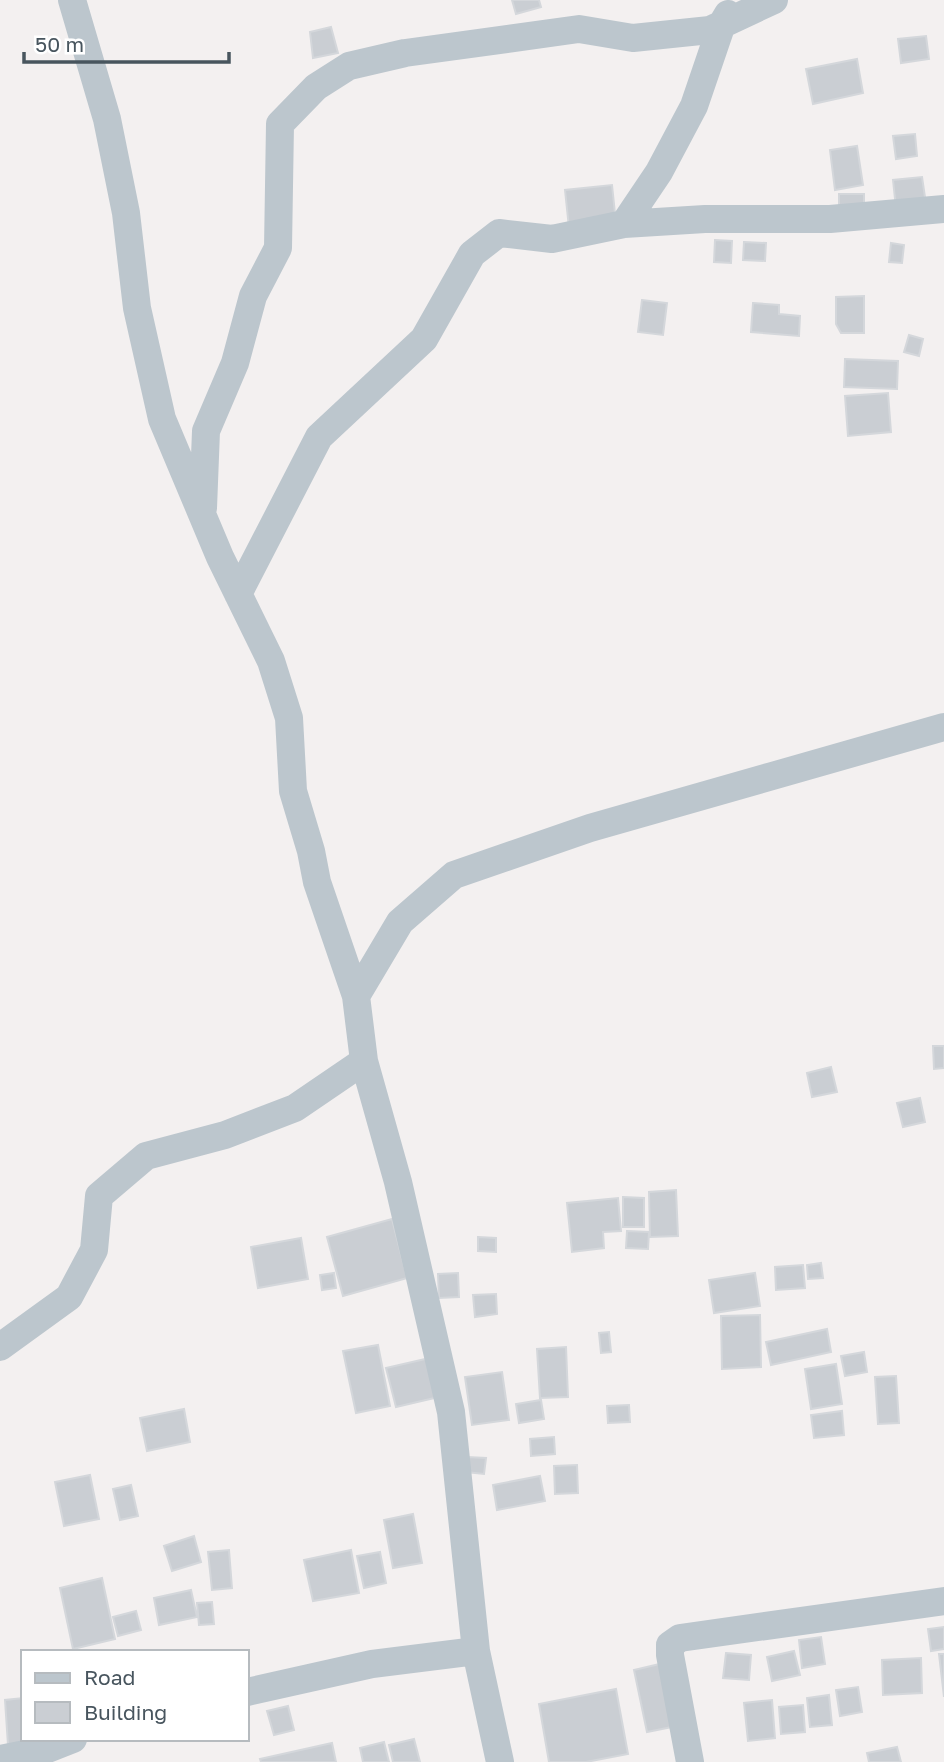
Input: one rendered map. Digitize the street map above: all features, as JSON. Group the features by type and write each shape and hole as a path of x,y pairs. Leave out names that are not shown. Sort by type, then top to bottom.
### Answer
{"street":[{"path":"72,0 107,119 126,213 137,308 162,419 203,517 271,661 289,718 293,791 317,882 356,996 364,1061 398,1182 451,1412 476,1651 500,1762"},
{"path":"624,224 659,172 694,106 722,24 738,0"},
{"path":"203,517 206,431 235,363 253,296 278,248 280,124 316,87 349,66 405,53 579,29 633,38 710,30 774,0"},
{"path":"238,594 320,437 424,339 472,254 499,233 552,240 624,224 705,219 830,219 944,209"},
{"path":"356,996 400,922 454,875 590,828 944,727"},
{"path":"0,1347 69,1297 94,1250 99,1196 146,1156 225,1135 295,1108 364,1061"},
{"path":"690,1762 670,1655 670,1645 680,1638 944,1601"},
{"path":"248,1692 372,1664 476,1651"},
{"path":"0,1759 45,1750 68,1741"}],"building":[{"path":"512,0 539,0 541,7 516,14"},
{"path":"331,27 338,53 313,58 310,32"},
{"path":"926,36 929,59 901,63 898,39"},
{"path":"857,59 863,93 813,104 806,69"},
{"path":"915,134 917,156 896,159 893,136"},
{"path":"857,146 863,185 835,190 830,150"},
{"path":"922,177 926,204 896,208 893,180"},
{"path":"612,185 616,223 569,228 565,190"},
{"path":"839,194 864,194 864,214 839,214"},
{"path":"715,240 732,241 731,263 714,262"},
{"path":"744,242 766,243 765,261 743,260"},
{"path":"891,243 904,245 902,263 889,262"},
{"path":"864,296 864,333 841,333 836,324 836,297"},
{"path":"642,300 667,303 663,335 638,332"},
{"path":"753,303 779,305 779,314 800,316 799,336 751,332"},
{"path":"909,335 923,339 919,356 904,352"},
{"path":"845,359 898,361 897,389 844,387"},
{"path":"888,393 891,432 848,436 845,396"},
{"path":"933,1046 944,1046 944,1068 934,1069"},
{"path":"831,1067 837,1092 812,1097 807,1073"},
{"path":"920,1098 925,1122 903,1127 897,1103"},
{"path":"676,1190 678,1236 650,1237 649,1192"},
{"path":"623,1197 644,1198 644,1227 623,1227"},
{"path":"618,1198 621,1231 603,1232 604,1248 572,1252 567,1203"},
{"path":"392,1219 407,1278 343,1296 327,1237"},
{"path":"627,1231 649,1232 648,1249 626,1248"},
{"path":"478,1237 496,1238 496,1252 478,1251"},
{"path":"301,1238 308,1279 258,1288 251,1247"},
{"path":"821,1263 823,1278 808,1279 807,1265"},
{"path":"803,1265 805,1288 776,1290 775,1267"},
{"path":"334,1273 336,1288 322,1290 320,1275"},
{"path":"458,1273 459,1297 439,1298 438,1274"},
{"path":"755,1273 760,1306 714,1313 709,1280"},
{"path":"496,1294 497,1314 475,1317 473,1295"},
{"path":"760,1315 761,1367 722,1369 721,1316"},
{"path":"827,1329 831,1352 771,1365 766,1342"},
{"path":"609,1332 611,1352 601,1353 599,1333"},
{"path":"378,1345 390,1406 356,1413 343,1351"},
{"path":"566,1347 568,1397 540,1398 537,1349"},
{"path":"864,1352 867,1372 845,1376 841,1356"},
{"path":"434,1357 443,1396 396,1407 386,1368"},
{"path":"836,1364 842,1404 811,1409 805,1369"},
{"path":"502,1372 509,1420 472,1425 465,1377"},
{"path":"896,1376 899,1423 878,1424 875,1377"},
{"path":"541,1400 544,1419 519,1423 516,1404"},
{"path":"629,1405 630,1422 608,1423 607,1406"},
{"path":"184,1409 190,1442 147,1451 140,1418"},
{"path":"842,1411 844,1435 814,1438 811,1415"},
{"path":"554,1437 555,1454 531,1456 530,1439"},
{"path":"467,1457 486,1458 484,1474 466,1472"},
{"path":"577,1465 578,1493 555,1494 554,1466"},
{"path":"90,1475 99,1519 64,1526 55,1482"},
{"path":"540,1476 545,1501 497,1510 493,1485"},
{"path":"131,1485 138,1516 120,1520 113,1489"},
{"path":"413,1514 422,1563 393,1568 384,1520"},
{"path":"194,1536 201,1562 172,1571 164,1546"},
{"path":"229,1550 232,1588 212,1590 208,1552"},
{"path":"351,1550 359,1593 313,1601 304,1560"},
{"path":"380,1552 386,1583 364,1588 357,1556"},
{"path":"102,1578 115,1639 73,1649 60,1588"},
{"path":"191,1590 197,1617 159,1625 154,1598"},
{"path":"212,1602 214,1624 199,1625 197,1603"},
{"path":"136,1611 141,1630 118,1636 113,1617"},
{"path":"944,1627 944,1649 931,1651 928,1629"},
{"path":"821,1637 825,1664 802,1668 799,1640"},
{"path":"794,1651 800,1675 772,1681 767,1657"},
{"path":"726,1653 751,1655 749,1680 723,1678"},
{"path":"939,1654 944,1654 944,1697"},
{"path":"921,1658 922,1693 883,1695 882,1660"},
{"path":"668,1662 682,1725 647,1732 634,1670"},
{"path":"858,1687 862,1712 840,1716 836,1690"},
{"path":"616,1689 628,1754 586,1762 549,1762 539,1704"},
{"path":"829,1695 832,1725 810,1727 807,1698"},
{"path":"21,1698 21,1741 37,1741 8,1745 5,1700"},
{"path":"772,1700 775,1738 748,1741 744,1703"},
{"path":"803,1705 805,1732 781,1734 779,1707"},
{"path":"288,1706 294,1730 274,1735 267,1711"},
{"path":"414,1739 420,1762 393,1762 389,1745"},
{"path":"384,1742 389,1762 363,1762 360,1748"},
{"path":"332,1743 336,1762 261,1762 260,1759"},
{"path":"897,1747 901,1762 869,1762 867,1753"}]}
